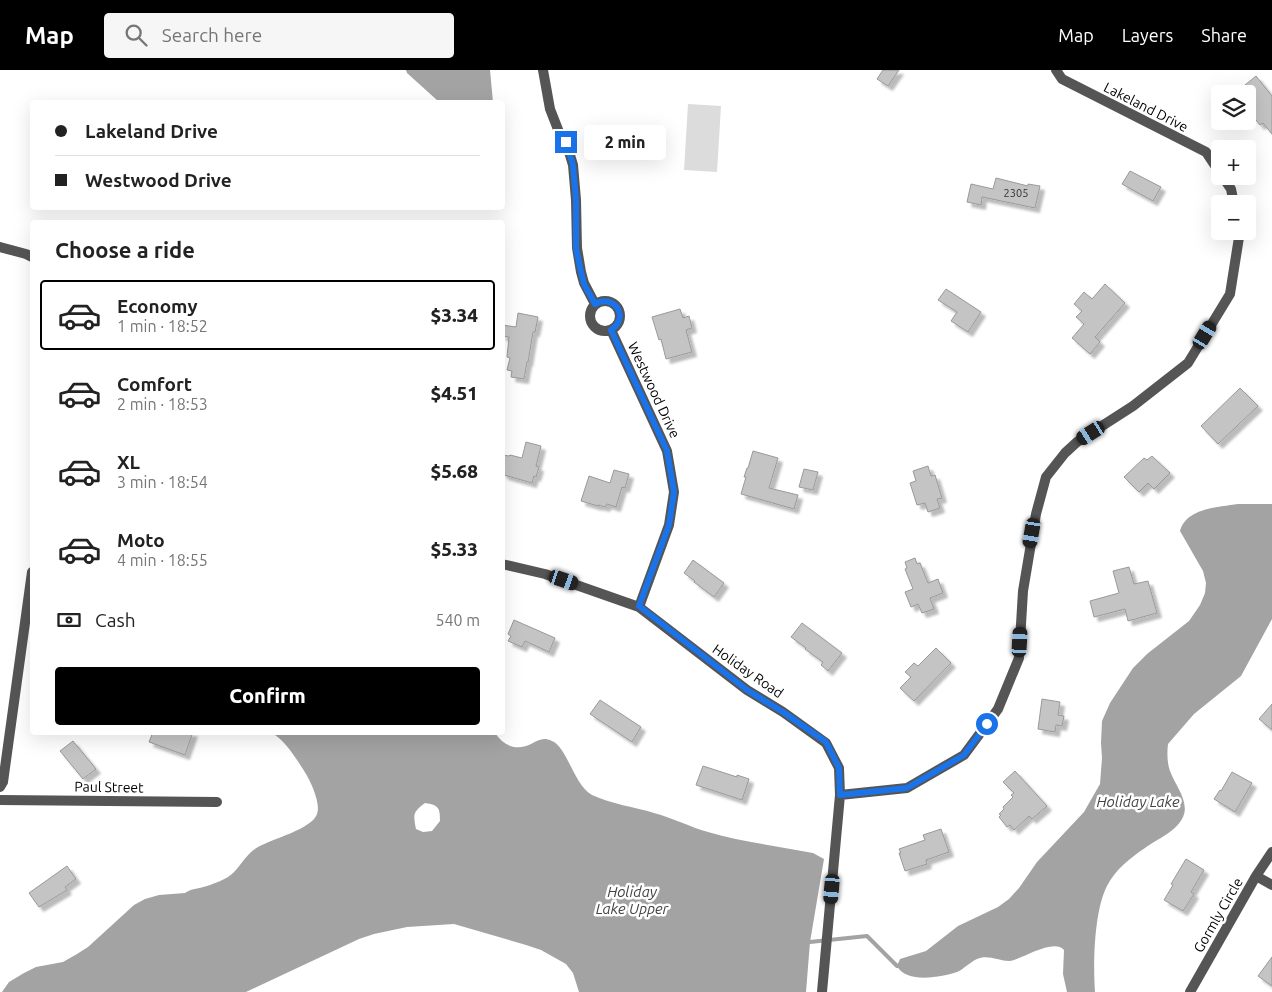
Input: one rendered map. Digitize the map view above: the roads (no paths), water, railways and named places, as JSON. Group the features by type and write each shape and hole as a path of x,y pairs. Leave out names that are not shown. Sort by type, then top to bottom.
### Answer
{"street":[{"path":"543,70 552,115 559,132 566,142 573,165 576,200 576,248 584,284 595,304"},
{"name":"Lakeland Drive","path":"1056,70 1062,79 1206,152 1211,160"},
{"path":"840,795 907,788 964,755 998,709 1019,658 1023,591 1036,514 1046,477 1065,453 1077,442 1133,406 1188,363 1230,294 1239,240"},
{"path":"0,247 30,256"},
{"path":"610,302 618,308 620,318 611,330 597,329 590,322 590,312 595,304 610,302"},
{"name":"Westwood Drive","path":"611,330 667,451 674,492 669,525 639,606"},
{"name":"Holiday Road","path":"505,565 545,574 639,606 747,690 826,742 839,768 840,795 822,992"},
{"path":"0,787 3,782 30,586"},
{"name":"Paul Street","path":"0,800 217,802"},
{"name":"Gormly Circle","path":"1190,992 1256,876 1272,852"},
{"path":"1256,876 1272,885"}],"water":[{"path":"406,70 490,70 493,100 437,100"},
{"name":"Holiday Lake","path":"1238,504 1272,504 1272,619 1241,676 1194,714 1168,744 1169,768 1181,794 1185,811 1176,827 1123,865 1107,886 1099,909 1097,923 1094,953 1095,992 1067,992 1063,974 1064,950 1054,946 1040,949 1010,961 982,957 974,960 957,972 943,976 925,978 902,972 897,966 900,959 926,951 958,926 998,907 1009,899 1037,862 1084,812 1100,784 1102,721 1110,703 1133,668 1147,654 1189,621 1200,605 1205,593 1206,583 1203,571 1180,531 1183,523 1196,513 1204,510"},
{"name":"Holiday Lake Upper","path":"275,735 497,735 506,744 515,747 526,746 546,739 552,741 562,751 586,790 599,798 661,815 701,830 747,841 813,853 824,859 810,942 806,992 579,992 573,973 566,964 541,950 454,924 407,927 374,934 359,939 246,992 2,992 9,982 24,973 36,967 63,962 88,947 134,905 159,895 185,893 222,880 232,874 253,850 300,829 314,819 318,810 315,793 303,769","holes":["425,803 436,806 440,813 440,821 432,831 423,832 416,829 414,820 418,809"]}],"waterway":[{"path":"807,941 867,936 897,966 900,965"}]}
